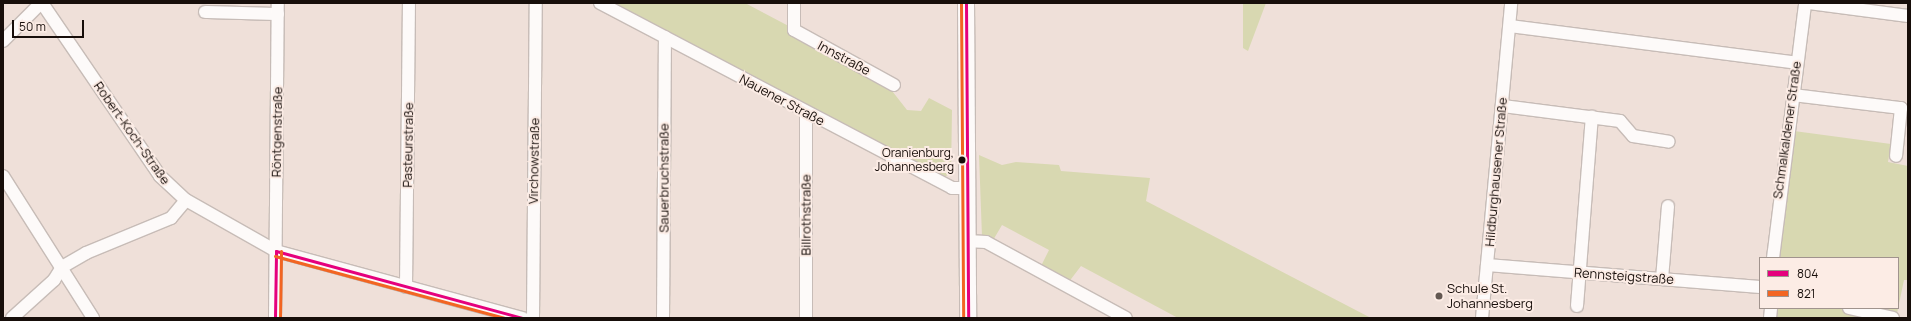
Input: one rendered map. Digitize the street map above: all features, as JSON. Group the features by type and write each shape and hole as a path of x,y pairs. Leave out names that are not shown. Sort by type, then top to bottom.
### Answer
{"main road":[{"path":"966,3 968,318"}],"street":[{"path":"3,41 42,3"},
{"name":"Robert-Koch-Straße","path":"42,3 160,176 186,200 276,250 523,318"},
{"name":"Pasteurstraße","path":"406,287 409,3"},
{"name":"Virchowstraße","path":"533,318 536,3"},
{"name":"Nauener Straße","path":"600,3 952,188 967,188"},
{"name":"Innstraße","path":"794,3 794,30 894,85"},
{"name":"Hildburghausener Straße","path":"1482,318 1503,106 1511,3"},
{"name":"Schmalkaldener Straße","path":"1773,257 1804,3"},
{"path":"1809,3 1908,16"},
{"name":"Röntgenstraße","path":"205,12 278,8 275,318"},
{"path":"1510,26 1796,63"},
{"name":"Sauerbruchstraße","path":"663,318 665,37"},
{"path":"1793,94 1901,108 1896,156"},
{"path":"1503,106 1620,121 1639,138 1669,142"},
{"name":"Billrothstraße","path":"806,112 806,318"},
{"path":"1577,306 1592,117"},
{"path":"3,176 93,318"},
{"path":"12,318 54,280 62,267 86,252 171,218 186,200"},
{"path":"1662,279 1668,206"},
{"path":"967,241 986,242 1126,318"},
{"name":"Rennsteigstraße","path":"1487,265 1759,287"},
{"path":"1853,309 1893,318"}],"green space":[{"path":"612,3 745,3 878,73 907,110 921,111 929,98 952,110 951,174 943,177"},
{"path":"1243,3 1266,3 1248,51 1243,48"},
{"path":"1794,131 1891,144 1888,162 1908,166 1908,280 1904,280 1899,304 1899,257 1780,257"},
{"path":"979,155 1002,165 1016,162 1059,165 1061,171 1150,178 1146,201 1371,318 1178,318 1081,266 1068,283 1040,268 1049,250 1002,225 992,242 982,237"},
{"path":"1775,309 1898,309 1896,318 1775,318"}],"transit line":[{"name":"821","path":"961,3 963,318"},
{"name":"804","path":"966,3 968,318"},
{"name":"804","path":"276,251 523,318"},
{"name":"804","path":"275,318 276,251"},
{"name":"821","path":"280,318 281,251"},
{"name":"821","path":"275,256 504,318"}],"place":[{"name":"Oranienburg, Johannesberg","path":"962,160"},
{"name":"Schule St. Johannesberg","path":"1439,296"}]}
